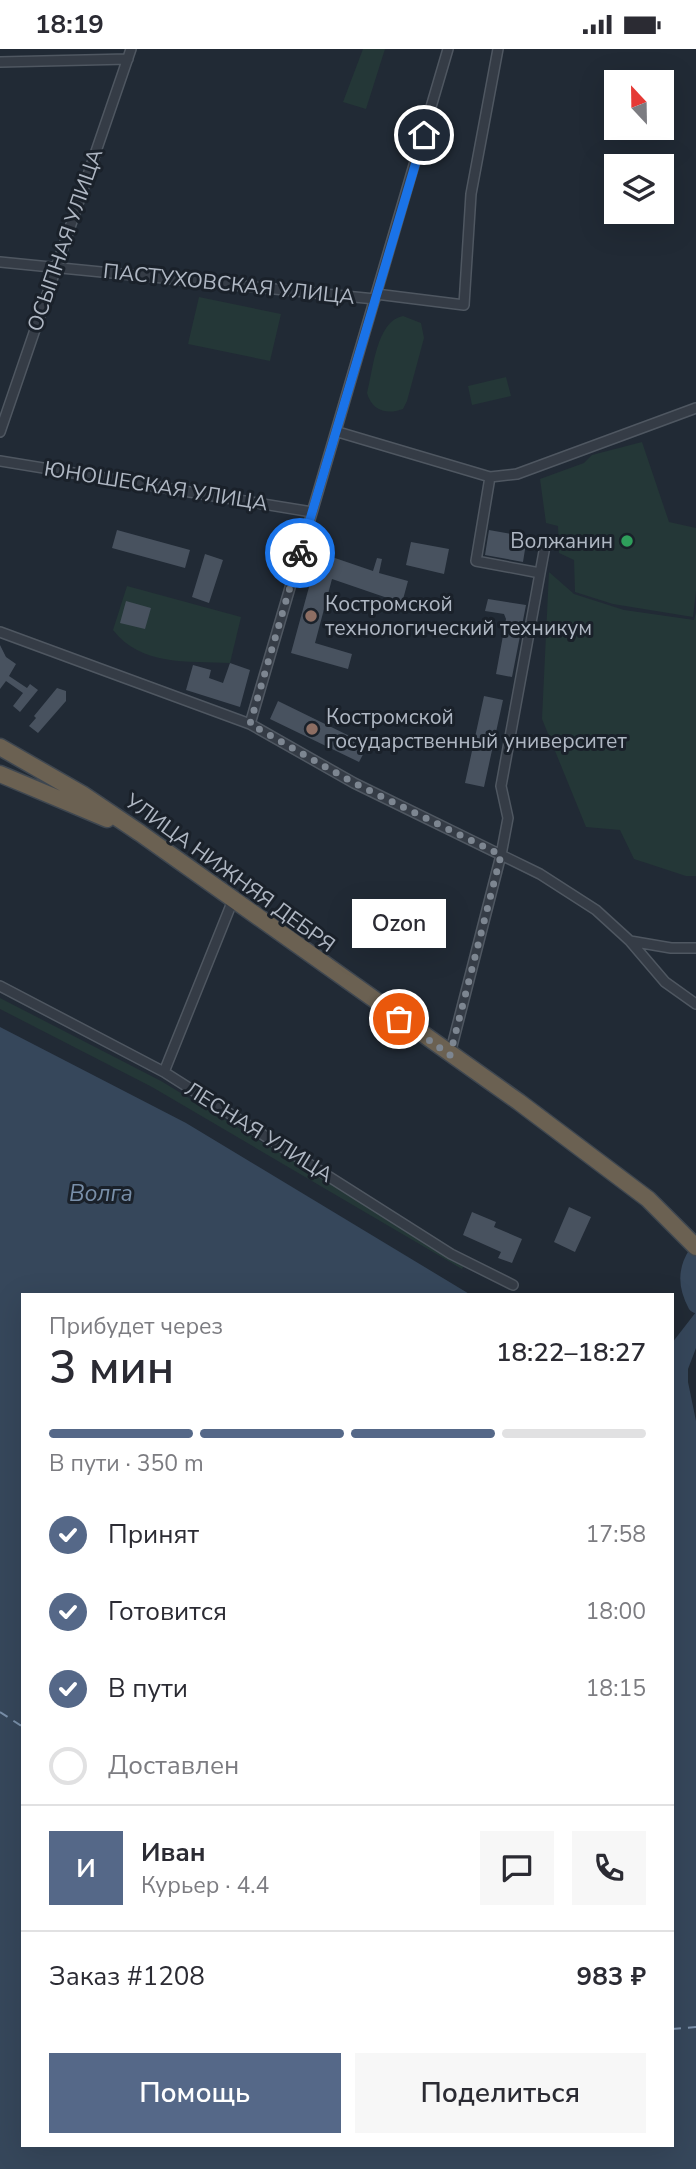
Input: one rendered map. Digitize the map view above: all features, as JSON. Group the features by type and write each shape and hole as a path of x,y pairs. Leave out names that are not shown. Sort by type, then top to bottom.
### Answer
{"highway":[{"name":"УЛИЦА НИЖНЯЯ ДЕБРЯ","path":"0,747 76,790 140,833 505,1092 648,1199 696,1247"},
{"path":"0,774 140,833"}],"street":[{"name":"ОСЫПНАЯ УЛИЦА","path":"0,432 131,49"},
{"path":"250,724 338,432 447,49"},
{"name":"ПАСТУХОВСКАЯ УЛИЦА","path":"0,262 464,305 471,194 498,49"},
{"path":"0,62 128,59"},
{"path":"338,432 490,477 517,474 696,408"},
{"name":"ЮНОШЕСКАЯ УЛИЦА","path":"0,461 312,512"},
{"path":"490,477 476,561 540,573"},
{"path":"450,1055 508,818 500,786 545,546"},
{"path":"0,632 250,724 354,783 540,874 596,910 630,941 665,982 696,1004"},
{"path":"164,1072 233,900"},
{"path":"630,941 671,948 696,948"},
{"name":"ЛЕСНАЯ УЛИЦА","path":"0,986 164,1072 451,1254 513,1285"}],"shaded area":[{"path":"363,49 385,49 366,109 343,102"},
{"path":"199,297 281,314 270,361 188,344"},
{"path":"403,316 421,323 424,338 407,401 403,409 391,412 376,408 367,393 381,337 394,320"},
{"path":"506,377 511,396 472,405 468,386"},
{"name":"Волжанин","path":"642,442 669,522 696,528 696,591 693,617 613,604 575,592 574,560 559,553 558,526 546,523 540,479 584,463 592,455"},
{"path":"549,572 574,594 624,610 694,620 696,612 696,876 686,876 634,859 620,830 586,827 542,719"},
{"path":"127,586 241,617 230,663 166,659 151,656 124,642 113,630"},
{"path":"0,998 161,1081 464,1265 462,1269 152,1087 0,1009"}],"water":[{"name":"Волга","path":"0,1027 186,1123 468,1293 21,1293 21,2147 674,2147 674,1340 696,1312 696,1348 688,1369 688,1382 696,1421 696,2169 0,2169"}],"building":[{"path":"117,530 190,550 185,568 112,548"},
{"path":"489,530 527,537 523,562 485,555"},
{"path":"411,542 449,549 444,574 406,565"},
{"path":"205,554 223,560 209,603 192,597"},
{"name":"Костромской технологический техникум","path":"332,557 373,571 377,558 382,559 379,573 408,581 402,603 332,579 315,643 352,654 348,669 291,653 315,565"},
{"path":"488,599 526,605 512,677 496,674 506,619 504,614 485,611"},
{"path":"126,601 151,608 145,629 120,623"},
{"path":"0,645 6,657 16,664 9,676 27,688 30,684 38,690 20,712 13,706 23,693 6,681 0,689"},
{"path":"230,663 250,670 240,707 186,690 193,665 211,670 209,678 223,683"},
{"path":"57,688 66,691 66,701 38,733 29,726"},
{"name":"Костромской государственный университет","path":"484,696 503,700 484,787 465,783"},
{"name":"Костромской государственный университет","path":"278,701 368,745 359,762 270,719"},
{"path":"569,1207 591,1217 575,1252 554,1242"},
{"path":"472,1212 496,1222 494,1227 522,1239 512,1263 498,1258 501,1252 463,1235"}],"waterway":[{"path":"696,1254 688,1279 696,1305"}],"ferry route":[{"path":"0,1712 21,1726"},
{"path":"674,2029 696,2027"}],"way so far":[{"path":"300,553 250,724 354,783 501,855 450,1055 399,1019"}],"place":[{"name":"Волжанин","path":"627,541"},
{"name":"Костромской технологический техникум","path":"311,616"},
{"name":"Костромской государственный университет","path":"312,729"},
{"name":"Ozon","path":"399,1019"}],"route":[{"path":"300,553 424,135"}]}
